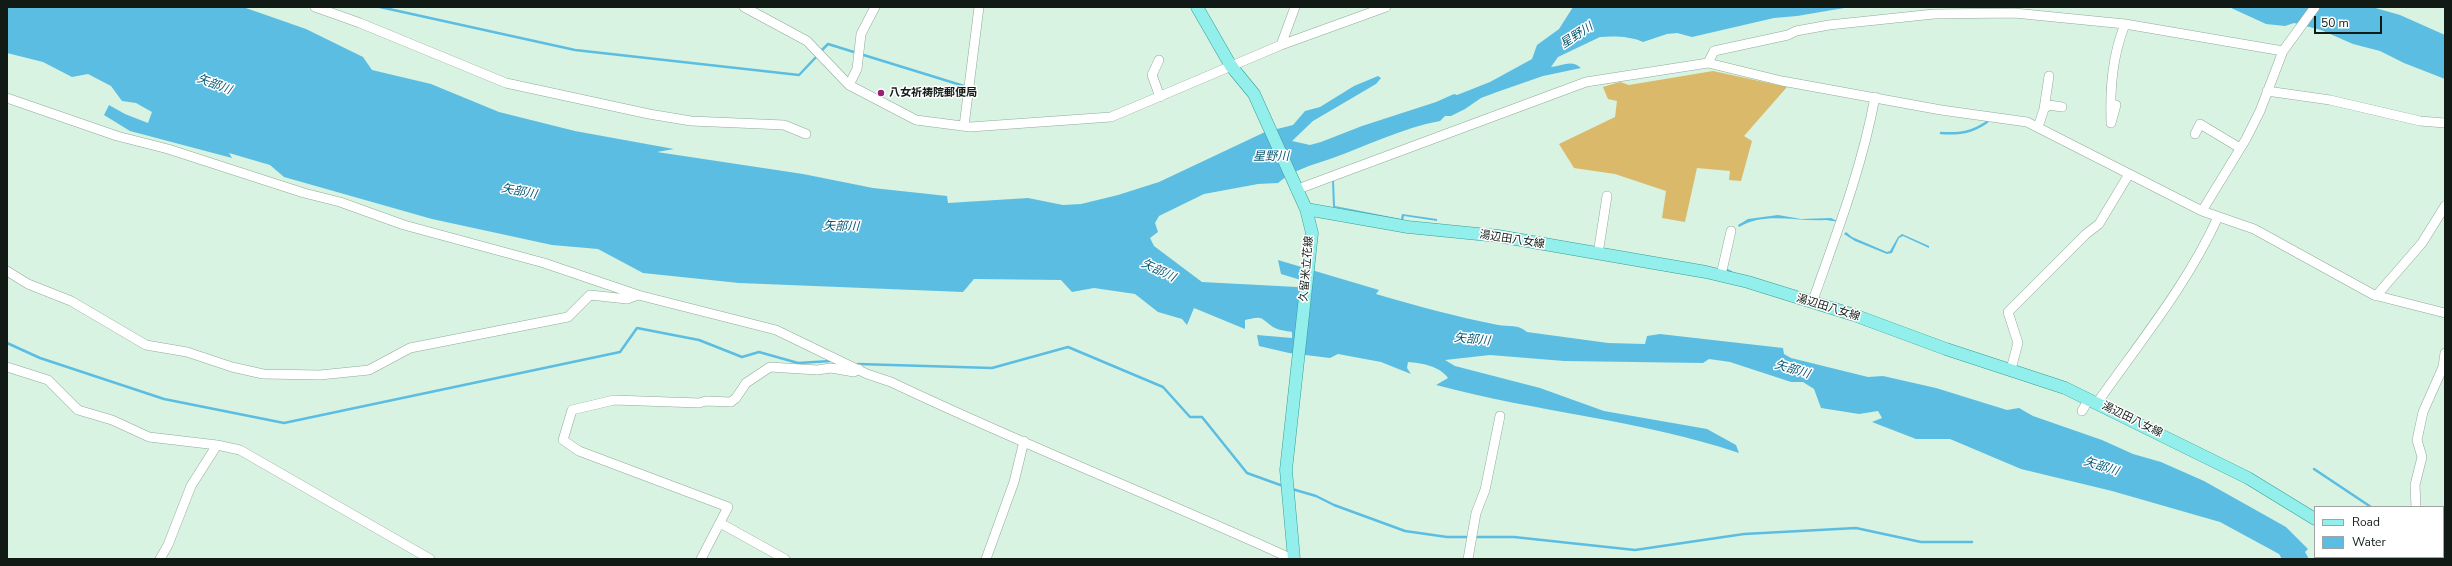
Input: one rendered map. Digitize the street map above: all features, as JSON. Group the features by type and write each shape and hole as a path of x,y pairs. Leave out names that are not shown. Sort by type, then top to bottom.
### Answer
{"main road":[{"name":"久留米立花線","path":"1197,7 1231,66 1254,94 1306,209 1312,233 1296,363 1286,470 1293,559"},
{"name":"湯辺田八女線","path":"1306,209 1408,226 1498,236 1721,275 1854,315 1946,349 2038,377 2093,401 2248,478 2314,518"}],"street":[{"path":"315,7 360,23 506,83 556,95 684,120 784,125 806,134"},
{"path":"744,7 808,41 849,85 916,120 964,126 1111,117 1280,45 1386,7"},
{"path":"849,85 857,69 861,34 875,7"},
{"path":"964,126 979,7"},
{"path":"1280,45 1295,7"},
{"path":"2202,211 2240,148 2260,111 2283,51 2315,7"},
{"path":"1708,63 1714,51 1788,35 1796,31 1828,25 1934,14 2014,13 2125,24 2283,51"},
{"path":"2116,104 2111,123 2112,67 2117,46 2125,24"},
{"path":"1159,60 1152,75 1160,97"},
{"path":"1296,187 1586,82 1708,63 1782,81 1942,110 2027,122 2202,211 2254,229 2376,296 2445,313"},
{"path":"2038,127 2044,109 2049,76"},
{"path":"2267,91 2330,100 2420,120 2445,123"},
{"path":"1812,303 1847,207 1868,137 1875,97"},
{"path":"7,98 117,136 168,149 304,193 340,202 404,225 544,264 638,295 776,330 860,369 867,374 891,382 1024,441 1067,462 1195,514 1293,559"},
{"path":"2044,109 2049,105 2062,107"},
{"path":"2195,134 2200,124 2240,148"},
{"path":"2011,369 2018,343 2008,312 2074,248 2086,234 2099,224 2129,174"},
{"path":"1598,254 1607,196"},
{"path":"2376,296 2422,243 2445,206"},
{"path":"2082,411 2093,401 2184,282 2201,253 2218,217"},
{"path":"1721,275 1731,231"},
{"path":"7,271 28,284 71,301 146,345 187,352 232,367 263,374 320,375 369,370 410,348 568,317 590,295 627,299 638,295"},
{"path":"2416,506 2415,485 2422,457 2417,440 2424,412 2443,367 2445,354"},
{"path":"7,367 48,380 78,410 112,420 149,437 217,445 240,450 430,559"},
{"path":"701,559 725,510 728,507 579,451 563,440 572,410 614,400 699,403 706,401 731,402 736,398 746,383 770,367 817,370 831,368 854,372 860,369"},
{"path":"1468,559 1473,538 1476,513 1485,490 1500,416"},
{"path":"986,559 1014,482 1024,441"},
{"path":"160,559 168,545 191,486 217,445"},
{"path":"720,522 785,559"}],"shaded area":[{"path":"1713,71 1787,87 1744,136 1752,141 1741,181 1729,180 1730,171 1697,168 1685,222 1662,218 1666,191 1615,174 1574,168 1559,144 1615,117 1617,101 1608,99 1603,87 1620,82 1629,85"}],"water":[{"path":"7,7 243,7 306,29 363,57 372,70 431,84 499,112 575,131 674,149 657,152 803,174 873,188 947,196 948,203 1028,198 1063,205 1081,204 1118,195 1159,182 1265,132 1293,125 1305,111 1320,107 1354,86 1378,76 1381,78 1376,84 1313,121 1292,141 1310,145 1321,142 1362,126 1436,102 1454,94 1457,95 1490,82 1532,59 1537,45 1559,29 1573,7 1850,7 1797,16 1774,18 1692,37 1677,33 1667,34 1643,42 1627,38 1600,37 1558,57 1551,67 1570,63 1578,65 1581,68 1543,76 1481,98 1465,109 1451,116 1445,116 1440,121 1412,128 1296,171 1278,183 1258,184 1204,194 1159,216 1155,223 1158,232 1150,238 1154,246 1202,282 1297,287 1301,280 1281,274 1278,260 1379,290 1376,294 1437,311 1498,325 1517,327 1524,329 1527,332 1608,343 1645,344 1647,336 1660,334 1783,348 1784,354 1791,358 1868,377 1883,376 1936,388 2007,410 2019,408 2033,416 2102,440 2133,454 2161,462 2204,481 2286,527 2308,549 2305,552 2309,559 2282,559 2279,554 2220,522 2112,491 2021,469 1950,439 1916,439 1872,422 1882,418 1878,411 1859,414 1821,408 1814,389 1803,382 1791,382 1730,362 1709,359 1703,363 1564,361 1490,355 1445,360 1455,366 1540,388 1604,411 1707,429 1736,445 1739,453 1664,432 1512,402 1436,385 1448,378 1445,374 1435,368 1424,364 1408,362 1407,368 1411,374 1381,362 1338,354 1330,358 1289,353 1259,346 1257,335 1292,338 1292,332 1275,328 1261,318 1245,320 1245,329 1194,308 1187,325 1182,319 1158,312 1135,294 1094,288 1072,292 1061,280 974,279 963,292 739,283 643,273 598,249 552,245 432,219 284,177 270,165 229,153 232,158 130,131 104,115 109,105 125,114 148,123 152,112 136,103 122,101 111,86 88,74 72,77 43,62 7,53"},
{"path":"2229,7 2372,7 2400,15 2445,35 2445,79 2404,63 2380,51 2353,44 2321,30 2294,23 2285,26 2266,24"},
{"path":"1332,181 1334,181 1335,206 1401,219 1402,214 1437,219 1437,221 1404,216 1403,221 1333,207"},
{"path":"1778,215 1801,219 1831,218 1837,221 1770,218 1759,219 1739,227 1738,225 1748,219"},
{"path":"1846,232 1852,237 1887,252 1890,251 1898,237 1902,234 1929,246 1929,248 1903,236 1899,238 1892,253 1887,254 1855,241 1844,234"}],"waterway":[{"path":"380,7 575,50 799,75 818,55"},
{"path":"821,51 828,44 964,86"},
{"path":"1941,133 1970,131 1987,122"},
{"path":"1727,270 1731,272"},
{"path":"7,343 40,358 164,399 284,423 620,352 637,328 699,340 742,357 759,352 798,363 831,361"},
{"path":"858,364 992,368 1068,347 1163,387 1190,417 1202,417 1247,473 1283,486"},
{"path":"2314,469 2370,506"},
{"path":"1292,489 1316,496 1334,505 1405,531 1447,537 1514,537 1635,550 1744,534 1856,528 1921,542 1972,542"}],"place":[{"name":"八女祈祷院郵便局","path":"881,93"}],"water label":[{"name":"星野川","path":"1577,36"},
{"name":"矢部川","path":"214,85"},
{"name":"星野川","path":"1271,157"},
{"name":"矢部川","path":"519,192"},
{"name":"矢部川","path":"841,227"},
{"name":"矢部川","path":"1158,271"},
{"name":"矢部川","path":"1472,340"},
{"name":"矢部川","path":"1792,370"},
{"name":"矢部川","path":"2101,467"}]}
